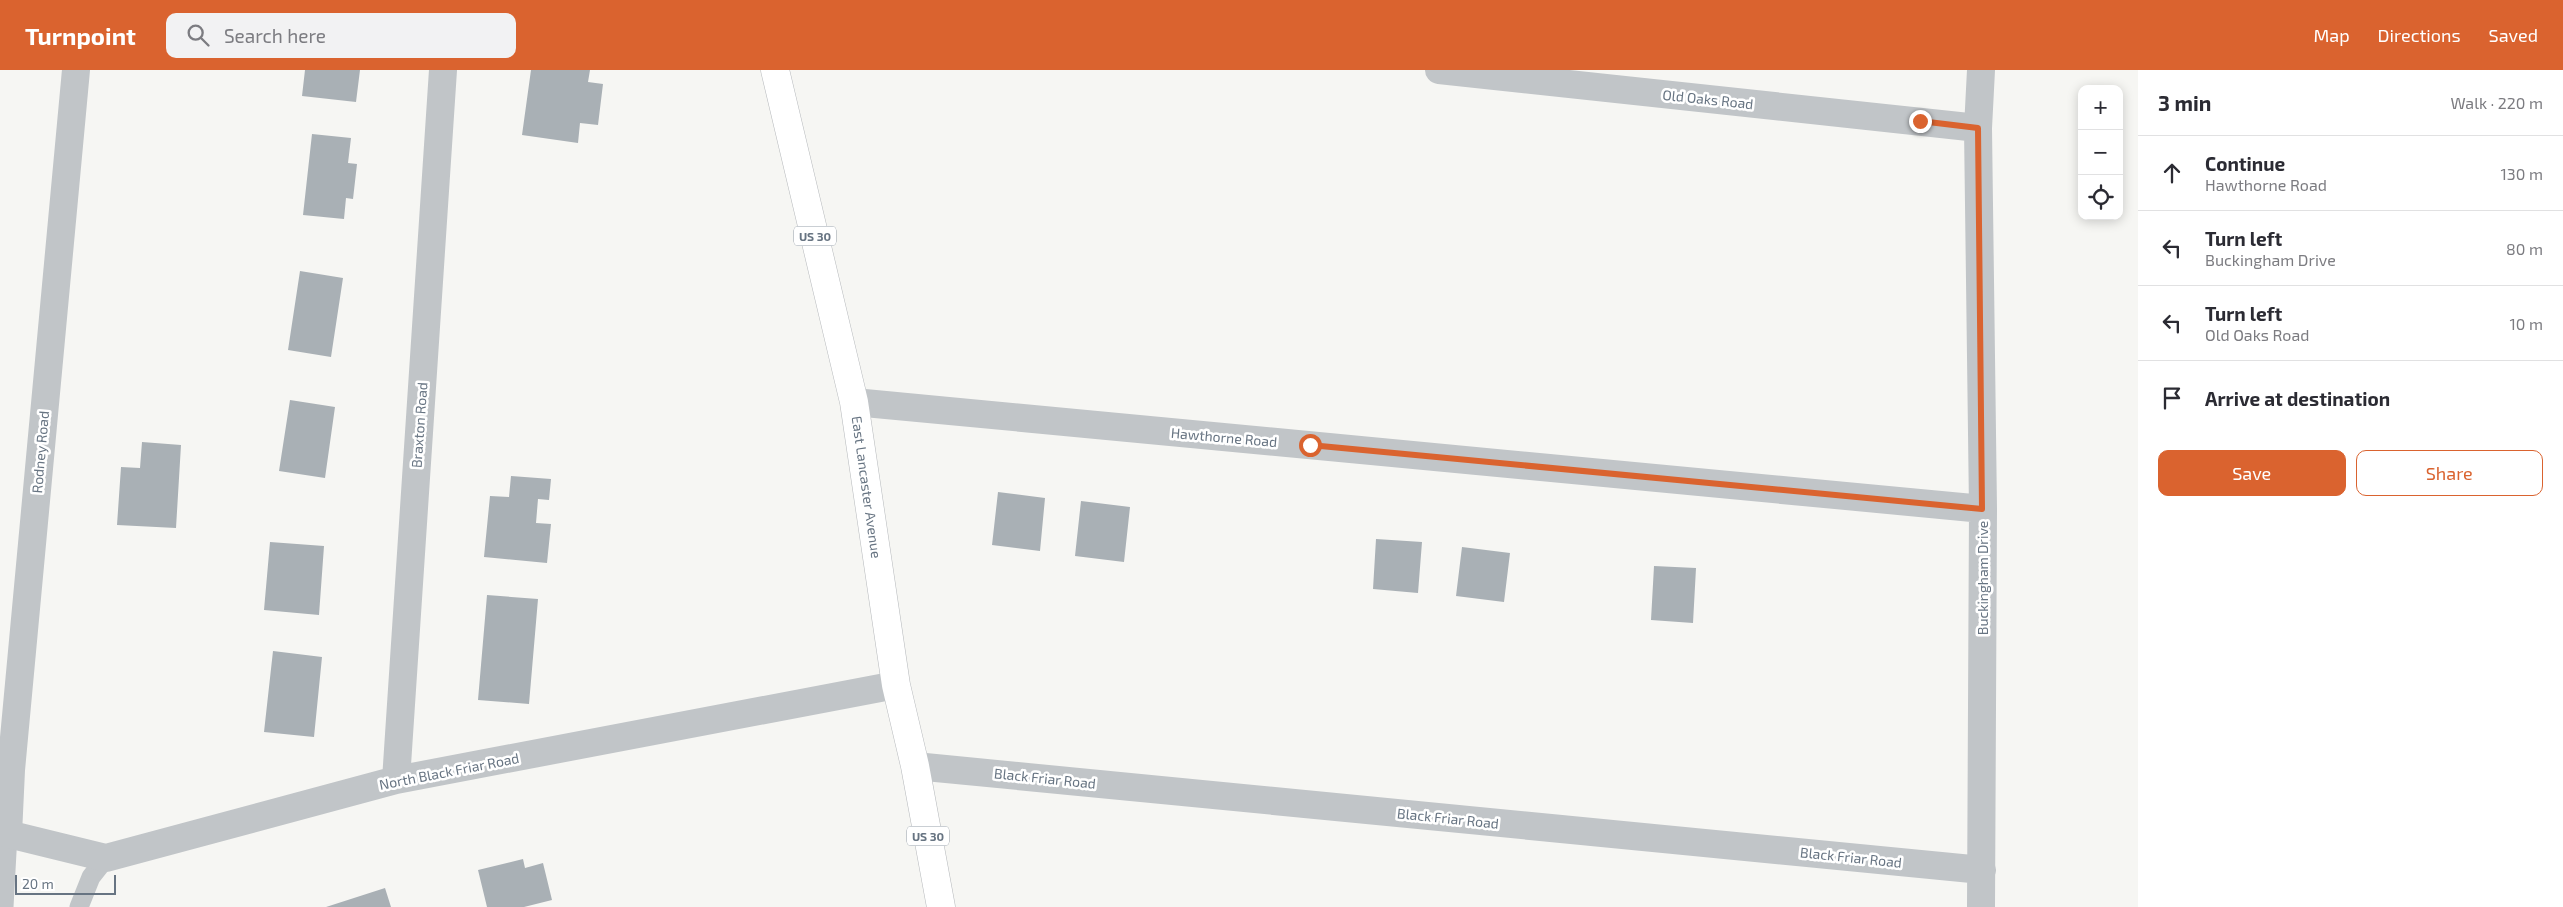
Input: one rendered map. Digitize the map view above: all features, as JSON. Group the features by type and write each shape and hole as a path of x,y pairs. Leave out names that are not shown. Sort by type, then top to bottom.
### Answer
{"highway":[{"name":"East Lancaster Avenue","path":"775,70 854,402 896,685 915,766 941,907"}],"street":[{"name":"Rodney Road","path":"8,834 10,770 76,70"},
{"name":"Braxton Road","path":"396,780 443,70"},
{"name":"Old Oaks Road","path":"1439,70 1978,128"},
{"name":"Buckingham Drive","path":"1981,70 1978,128 1982,509 1981,907"},
{"name":"Hawthorne Road","path":"854,402 1982,509"},
{"name":"North Black Friar Road","path":"8,834 106,858 396,780 896,685"},
{"name":"Black Friar Road","path":"915,766 1982,870"}],"lane":[{"path":"4,907 8,834"},
{"path":"79,907 91,877 106,858"}],"building":[{"path":"305,70 360,70 356,102 302,96"},
{"path":"531,70 590,70 588,82 603,84 598,125 580,123 578,143 522,135"},
{"path":"312,134 351,138 348,163 357,164 353,199 346,198 344,219 303,215"},
{"path":"300,271 343,278 331,357 288,350"},
{"path":"290,400 335,407 325,478 279,471"},
{"path":"142,442 181,445 176,528 117,525 121,467 140,468"},
{"path":"511,476 551,479 549,500 538,499 536,523 551,524 547,563 484,557 490,496 509,497"},
{"path":"998,492 1045,498 1040,551 992,545"},
{"path":"1081,501 1130,507 1124,562 1075,556"},
{"path":"1376,539 1422,542 1418,593 1373,589"},
{"path":"270,542 324,546 319,615 264,610"},
{"path":"1462,547 1510,553 1504,602 1456,596"},
{"path":"1654,566 1696,568 1693,623 1651,620"},
{"path":"487,595 538,599 529,704 478,700"},
{"path":"273,651 322,657 314,737 264,732"},
{"path":"523,859 525,868 543,863 552,900 524,907 487,907 478,870"},
{"path":"385,888 391,907 326,907"}],"route":[{"path":"1310,445 1982,509 1978,128 1920,121"}]}
